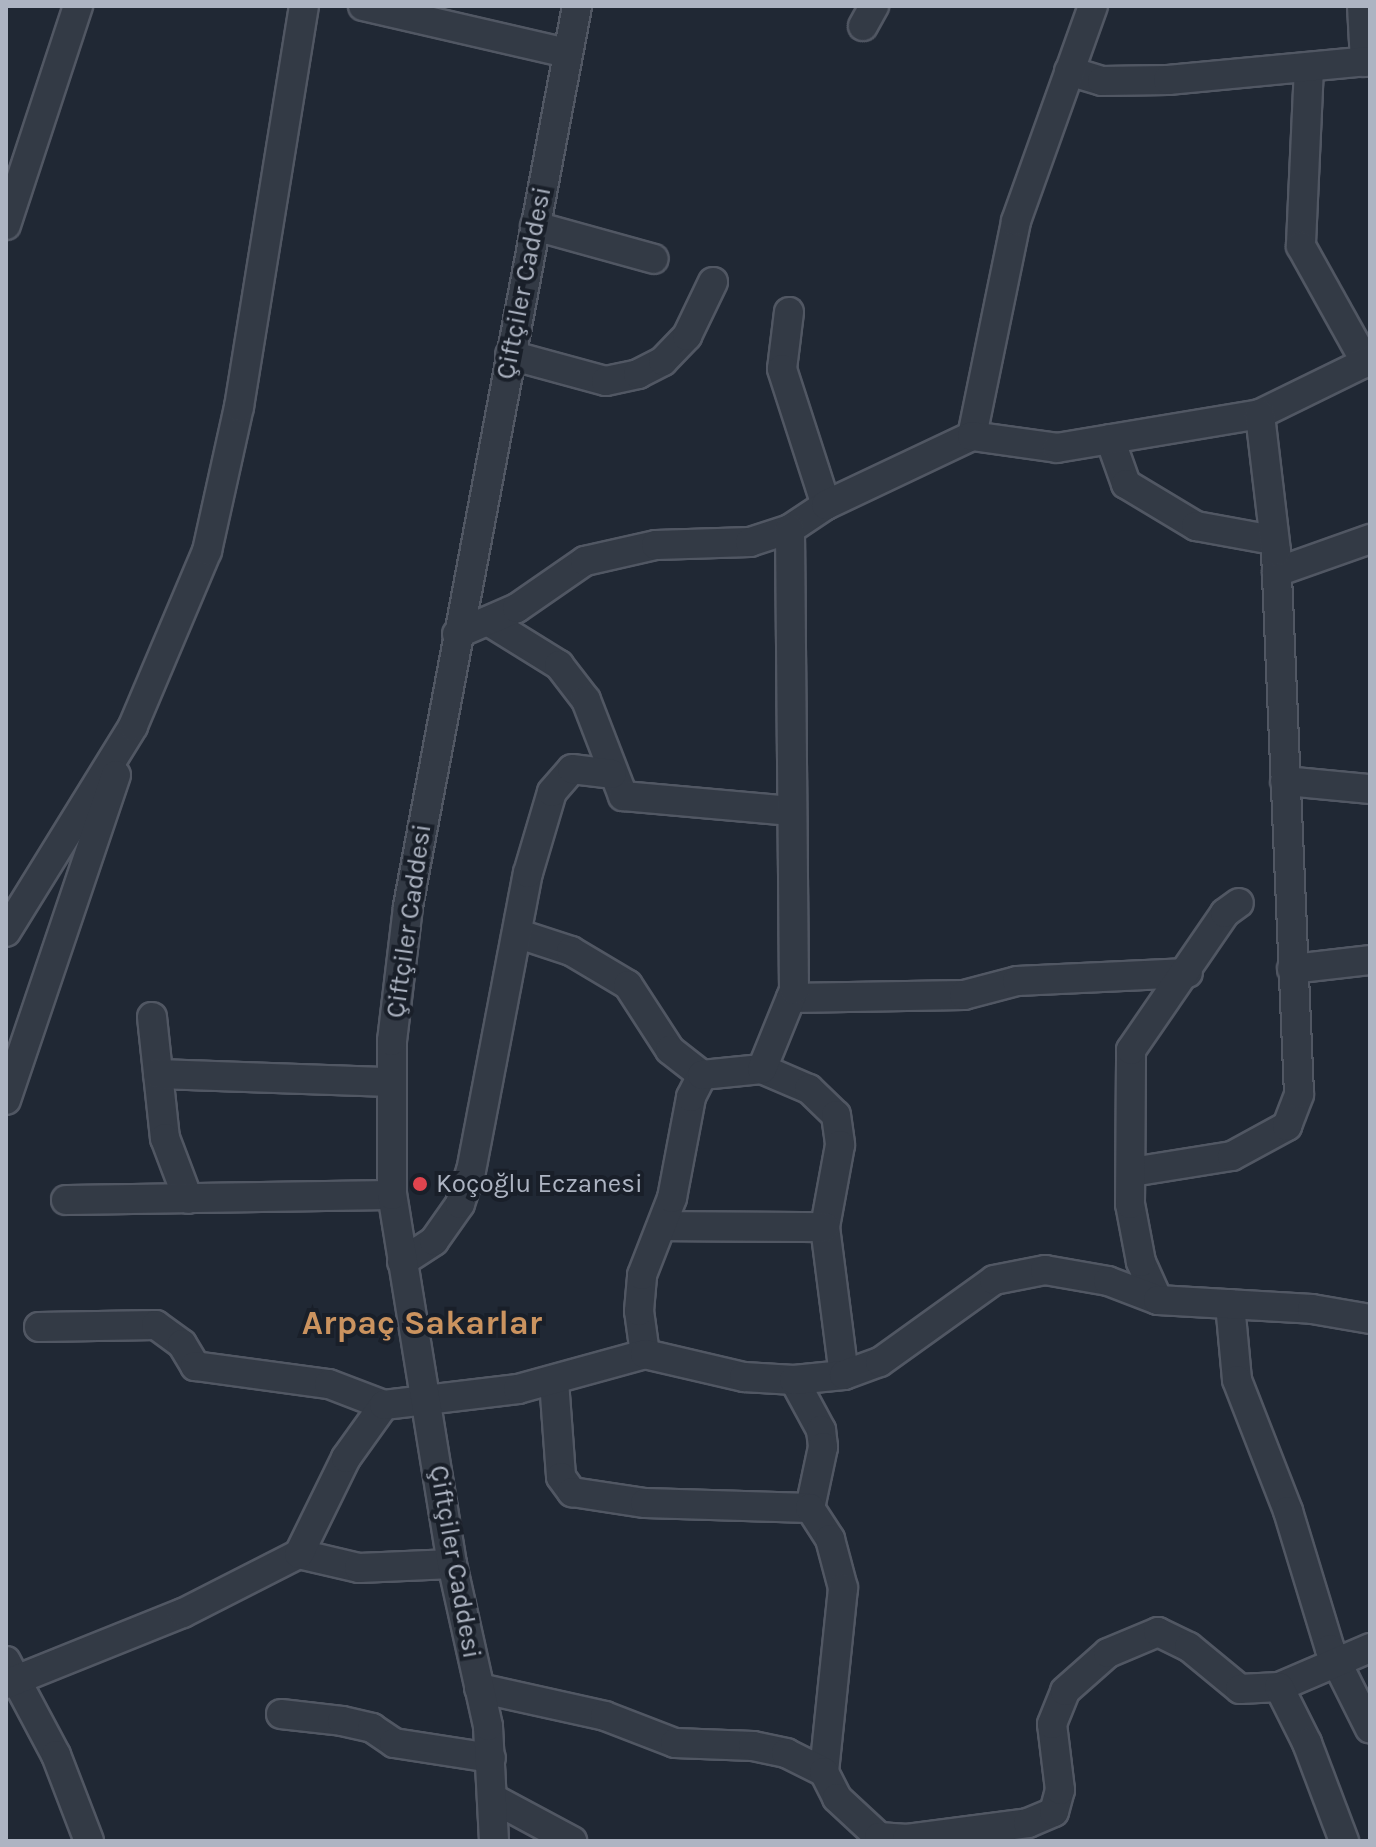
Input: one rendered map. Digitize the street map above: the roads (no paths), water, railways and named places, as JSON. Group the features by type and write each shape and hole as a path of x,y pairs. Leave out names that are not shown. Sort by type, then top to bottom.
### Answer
{"street":[{"path":"6,225 78,6"},
{"path":"6,1100 133,726 207,551 239,407 304,6"},
{"path":"363,6 567,53"},
{"name":"Çiftçiler Caddesi","path":"494,1841 491,1758 452,1564 392,1195 391,1082 408,906 577,6"},
{"path":"972,436 1016,221 1093,6"},
{"path":"1069,71 1089,79 1130,81 1368,62 1362,6"},
{"path":"457,634 517,608 585,561 656,545 750,542 790,529 826,505 972,436 1057,448 1260,414 1368,361 1301,246 1309,67"},
{"path":"535,226 654,259"},
{"path":"510,355 606,381 638,374 663,361 687,336 713,282"},
{"path":"789,312 782,369 826,505"},
{"path":"1132,1172 1232,1156 1287,1126 1299,1094 1277,572 1260,414"},
{"path":"1110,439 1126,484 1196,526 1273,540"},
{"path":"762,1069 791,998 798,934 791,811 790,529"},
{"path":"1277,572 1370,539"},
{"path":"488,621 559,665 586,700 604,739 612,774 623,796 791,811"},
{"path":"6,932 133,726"},
{"path":"402,1262 434,1241 460,1204 519,934 528,873 552,792 572,769 612,774"},
{"path":"1285,781 1370,789"},
{"path":"1158,1300 1133,1231 1131,1050 1147,1020 1188,973 1214,927 1239,903"},
{"path":"519,934 571,951 628,985 670,1050 702,1075 762,1069 809,1089 836,1115 840,1145 825,1227 844,1375"},
{"path":"1292,969 1370,960"},
{"path":"791,998 964,995 1017,981 1188,973"},
{"path":"152,1017 165,1138 188,1199"},
{"path":"158,1074 391,1082"},
{"path":"645,1354 639,1311 642,1275 664,1226 691,1097 702,1075"},
{"path":"66,1200 392,1195"},
{"path":"664,1226 825,1227"},
{"path":"39,1327 156,1325 182,1344 195,1366 329,1384 384,1405 554,1381 603,1362 645,1354 744,1377 794,1380 844,1375 880,1362 994,1280 1017,1273 1075,1273 1158,1300 1312,1309 1370,1319"},
{"path":"1230,1304 1237,1380 1288,1511 1337,1662 1370,1729"},
{"path":"794,1380 822,1439 810,1508 830,1539 843,1588 824,1772 837,1798 879,1839 907,1839 1028,1823 1054,1812 1060,1790 1052,1724 1058,1704 1081,1673 1143,1634 1170,1636 1240,1689 1279,1687 1370,1648"},
{"path":"554,1381 561,1477 572,1492 645,1503 810,1508"},
{"path":"89,1841 56,1755 8,1675 195,1607 299,1554 346,1458 384,1405"},
{"path":"299,1554 359,1568 452,1564"},
{"path":"1279,1687 1307,1743 1344,1841"},
{"path":"479,1688 605,1716 675,1743 753,1746 786,1753 824,1772"},
{"path":"281,1714 342,1721 372,1728 394,1743 491,1758"},
{"path":"494,1799 572,1841"}],"place":[{"name":"Koçoğlu Eczanesi","path":"420,1184"}],"district":[{"name":"Arpaç Sakarlar","path":"422,1324"}]}
